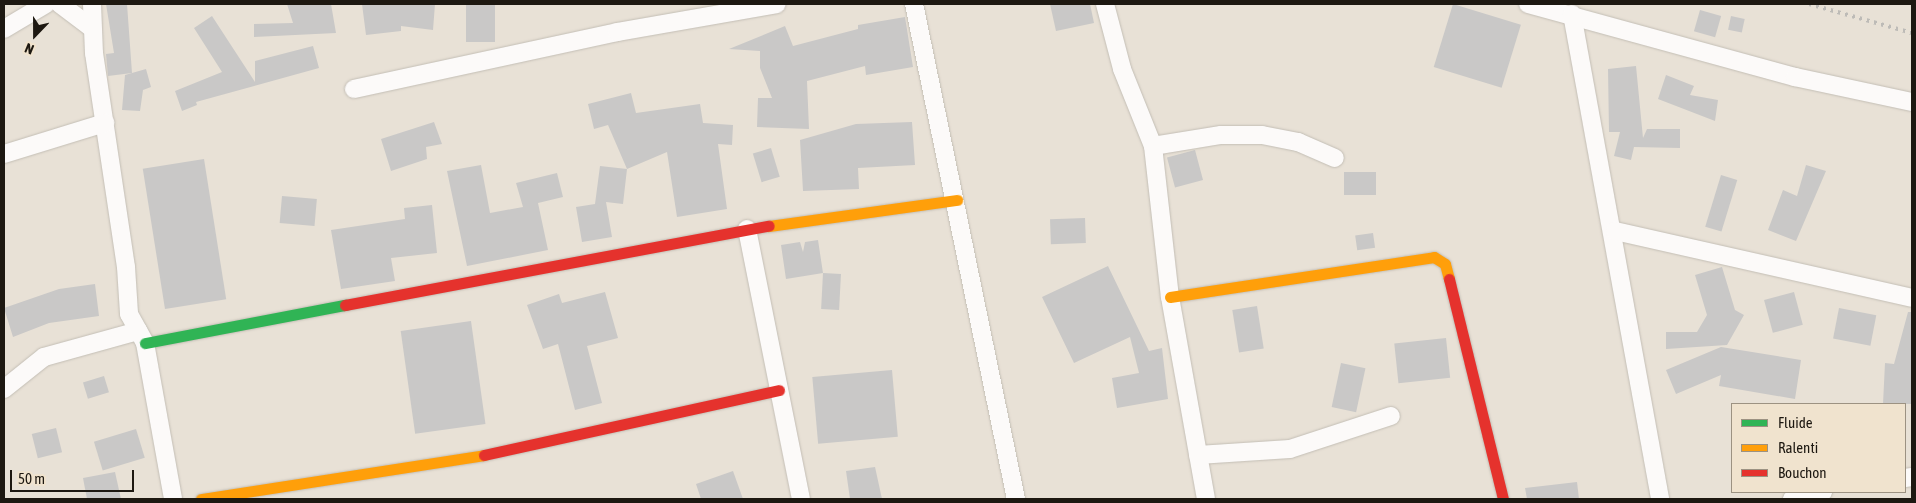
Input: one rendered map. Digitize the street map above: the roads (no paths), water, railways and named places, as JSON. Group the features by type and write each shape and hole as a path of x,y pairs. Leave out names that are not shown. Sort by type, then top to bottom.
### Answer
{"street":[{"path":"4,29 46,4"},
{"path":"60,4 91,27"},
{"path":"92,4 91,27 129,314 142,337 174,499"},
{"path":"354,90 617,32 777,4"},
{"path":"914,4 956,200 1016,499"},
{"path":"1105,4 1122,69 1154,146 1170,297 1206,499"},
{"path":"1528,4 1572,14 1786,75 1912,102"},
{"path":"1572,14 1614,231 1660,499"},
{"path":"4,154 105,123"},
{"path":"1154,146 1221,135 1262,135 1298,142 1335,158"},
{"path":"4,389 44,357 142,337 747,229 956,200"},
{"path":"747,229 801,499"},
{"path":"1614,231 1912,298"},
{"path":"1170,297 1434,257 1445,264 1456,301 1465,357 1483,404 1504,499"},
{"path":"201,499 445,463 779,390"},
{"path":"1198,455 1290,449 1390,416"},
{"path":"1792,499 1819,493"}],"railway":[{"path":"1809,4 1912,33"}]}
